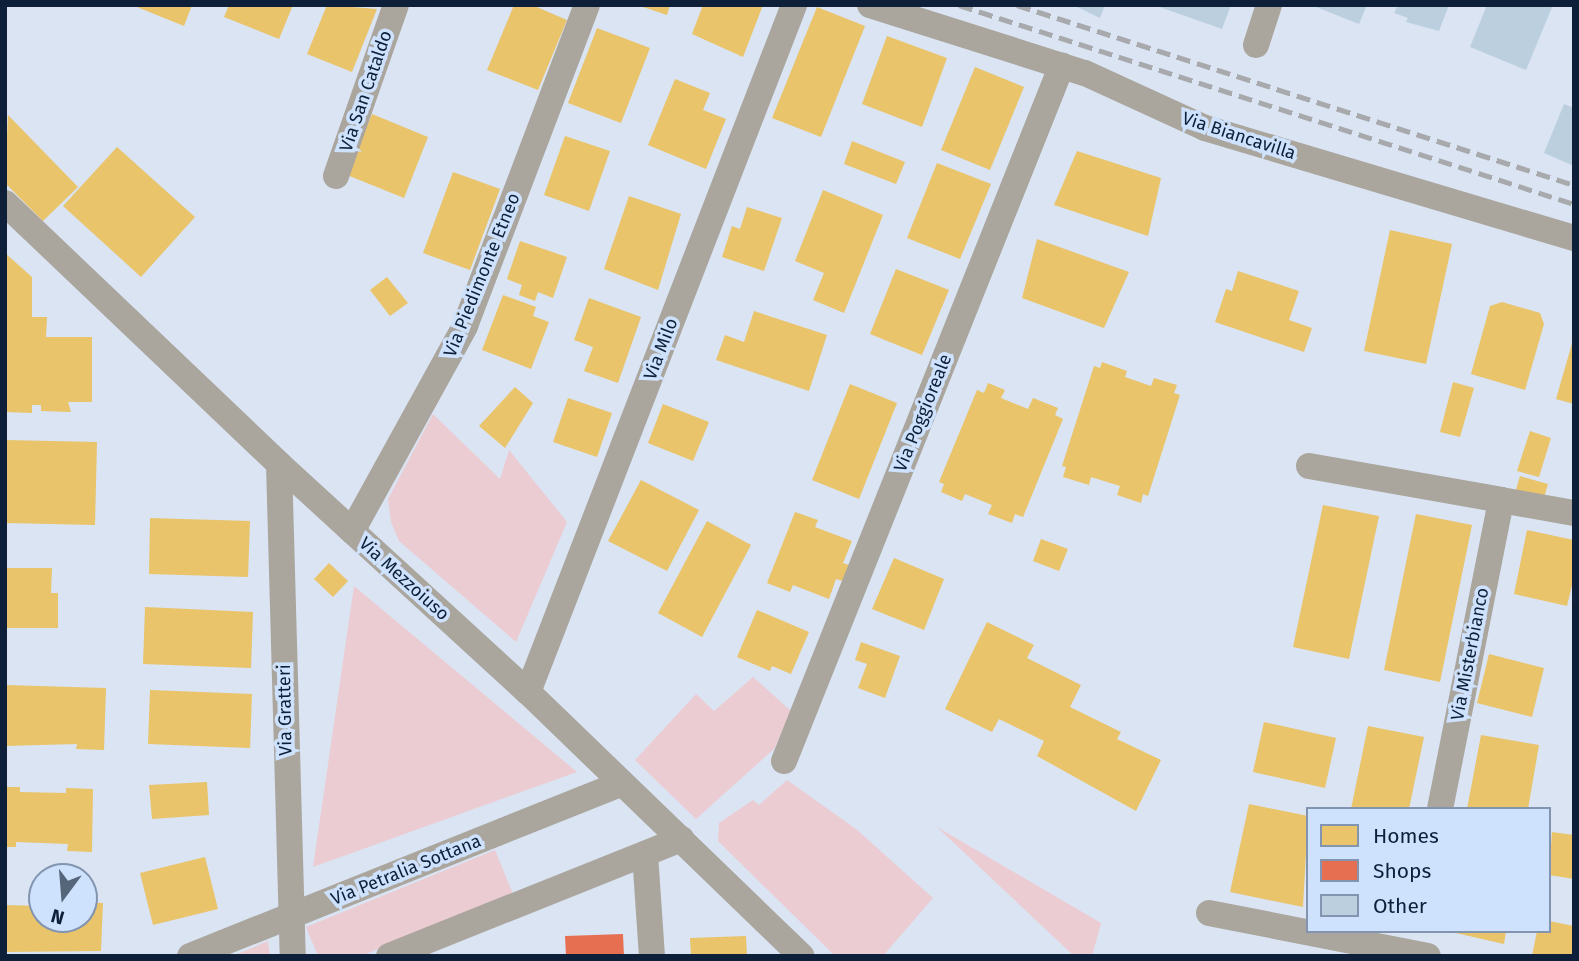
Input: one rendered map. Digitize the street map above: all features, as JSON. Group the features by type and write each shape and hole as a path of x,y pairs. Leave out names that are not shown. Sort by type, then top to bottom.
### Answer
{"street":[{"name":"Via San Cataldo","path":"336,176 396,5"},
{"name":"Via Piedimonte Etneo","path":"352,531 465,326 587,5"},
{"name":"Via Milo","path":"528,692 794,5"},
{"name":"Via Biancavilla","path":"870,5 1062,65 1205,128 1574,238"},
{"path":"1256,45 1269,5"},
{"name":"Via Poggioreale","path":"784,761 1062,65"},
{"name":"Via Mezzoiuso","path":"5,202 279,464 528,692 801,956"},
{"name":"Via Gratteri","path":"279,464 293,956"},
{"path":"1309,466 1574,513"},
{"name":"Via Misterbianco","path":"1440,807 1501,500"},
{"name":"Via Petralia Sottana","path":"190,956 622,783"},
{"path":"389,956 681,839"},
{"path":"645,854 652,956"},
{"path":"1209,914 1306,930"},
{"path":"1321,933 1416,949"}],"shaded area":[{"path":"433,414 500,479 509,450 567,522 516,642 399,541 391,522 388,499"},
{"path":"354,586 577,772 313,867"},
{"path":"753,677 791,711 774,749 696,819 635,760 696,694 714,711"},
{"path":"787,780 856,829 933,898 883,956 835,956 718,841 719,823 753,800 759,805"},
{"path":"937,827 1101,923 1092,956 1074,956"},
{"path":"495,850 513,894 361,956 318,956 306,927"},
{"path":"268,941 270,956 233,956"}],"building: Homes":[{"path":"132,5 192,5 184,26"},
{"path":"229,5 293,5 279,39 224,17"},
{"path":"327,5 377,9 352,72 307,54"},
{"path":"514,5 532,5 567,20 538,90 487,70"},
{"path":"637,5 670,5 667,15"},
{"path":"703,5 763,5 743,57 692,34"},
{"path":"817,7 865,26 821,137 772,118"},
{"path":"597,28 650,48 621,123 568,103"},
{"path":"887,36 947,58 922,127 862,104"},
{"path":"975,67 1024,87 990,170 941,150"},
{"path":"675,79 710,93 703,110 726,119 706,169 648,145"},
{"path":"372,114 428,137 404,198 347,175"},
{"path":"8,115 78,187 43,221 5,183"},
{"path":"565,136 610,151 589,211 544,195"},
{"path":"852,141 905,162 896,184 844,164"},
{"path":"117,147 195,217 141,277 63,206"},
{"path":"1077,151 1161,178 1148,236 1054,205"},
{"path":"937,163 991,184 960,259 907,238"},
{"path":"453,172 500,189 470,270 423,253"},
{"path":"823,190 883,215 844,313 813,300 824,273 795,261"},
{"path":"629,196 681,214 658,290 604,269"},
{"path":"747,207 782,218 764,271 722,257 732,226 740,229"},
{"path":"1390,230 1452,244 1426,364 1364,351"},
{"path":"1037,239 1129,272 1104,328 1022,298"},
{"path":"520,241 567,257 553,298 538,292 535,301 519,295 522,285 507,279"},
{"path":"5,253 32,277 32,317 47,317 46,337 92,337 92,402 68,402 71,412 41,411 41,405 32,405 32,413 5,412"},
{"path":"896,269 949,290 922,355 870,334"},
{"path":"1238,271 1299,291 1289,320 1312,328 1304,352 1215,322 1226,289 1232,291"},
{"path":"387,277 408,303 390,316 370,290"},
{"path":"503,295 536,307 533,316 549,322 531,369 482,350"},
{"path":"589,298 641,317 618,383 584,371 593,347 574,340"},
{"path":"1502,302 1540,313 1544,324 1525,390 1471,374 1490,306"},
{"path":"754,311 827,335 809,391 716,360 725,335 744,342"},
{"path":"1574,341 1574,404 1556,399"},
{"path":"1102,362 1127,371 1125,377 1151,386 1154,378 1177,385 1174,393 1180,395 1148,496 1143,494 1141,503 1117,495 1120,486 1091,477 1089,485 1063,477 1066,467 1062,466 1094,366 1100,368"},
{"path":"1453,382 1474,388 1460,437 1440,432"},
{"path":"988,383 1005,390 1001,398 1028,409 1033,398 1058,408 1055,415 1063,419 1023,517 1015,514 1012,523 988,514 992,505 965,494 962,501 941,492 944,484 939,482 977,390 984,393"},
{"path":"850,384 897,403 859,499 812,480"},
{"path":"515,387 533,403 505,448 479,426"},
{"path":"568,398 612,413 597,457 553,442"},
{"path":"663,404 709,422 693,461 648,443"},
{"path":"1530,431 1551,438 1539,477 1517,471"},
{"path":"5,440 97,442 95,525 5,523"},
{"path":"1520,476 1548,484 1543,501 1515,493"},
{"path":"641,480 699,510 667,571 608,541"},
{"path":"1323,505 1379,516 1349,659 1293,647"},
{"path":"795,512 818,520 815,527 852,541 843,563 849,565 843,581 836,579 829,599 793,585 790,592 767,583"},
{"path":"1416,514 1472,525 1440,682 1384,670"},
{"path":"150,518 250,521 248,577 149,574"},
{"path":"707,521 751,545 702,637 658,613"},
{"path":"1527,530 1574,540 1574,577 1567,606 1514,594"},
{"path":"1041,539 1068,549 1059,571 1033,561"},
{"path":"894,558 944,579 924,630 872,609"},
{"path":"329,563 348,581 333,597 314,579"},
{"path":"5,568 52,568 51,593 58,593 58,628 5,628"},
{"path":"145,607 253,612 251,668 143,664"},
{"path":"757,610 809,632 791,674 772,666 770,671 737,657"},
{"path":"987,622 1034,645 1027,658 1081,685 1070,707 1121,732 1117,739 1161,760 1136,811 1037,756 1044,741 999,719 992,732 945,709"},
{"path":"861,642 900,656 885,698 858,688 867,664 855,660"},
{"path":"1489,654 1544,668 1532,717 1477,703"},
{"path":"5,685 106,688 104,750 76,749 77,744 5,746"},
{"path":"150,690 252,694 250,748 148,744"},
{"path":"1264,722 1336,738 1325,788 1253,772"},
{"path":"1368,726 1424,737 1409,807 1351,807"},
{"path":"1481,735 1539,745 1528,807 1467,807"},
{"path":"207,782 209,815 152,819 149,785"},
{"path":"5,787 20,787 20,792 66,793 66,788 93,789 92,852 67,851 68,844 16,842 16,847 5,847"},
{"path":"1249,804 1306,816 1303,907 1230,892"},
{"path":"1552,832 1574,835 1574,879 1551,875"},
{"path":"205,857 218,909 153,925 140,873"},
{"path":"98,903 103,903 101,951 5,952 5,905 28,906 28,933 98,933"},
{"path":"1551,921 1574,926 1574,956 1532,956 1537,933 1551,933"},
{"path":"1456,933 1506,933 1504,944"},
{"path":"746,936 747,956 691,956 690,938"}],"building: Shops":[{"path":"623,934 624,956 566,956 565,936"}],"building: Other":[{"path":"1073,5 1105,5 1100,18"},
{"path":"1154,5 1231,5 1222,29"},
{"path":"1311,5 1367,5 1359,24"},
{"path":"1398,5 1449,5 1439,31 1406,22 1408,18 1394,13"},
{"path":"1487,5 1553,5 1526,70 1470,47"},
{"path":"1564,104 1574,108 1574,166 1544,153"}],"railway":[{"path":"959,5 1574,204"},
{"path":"1017,5 1574,185"}]}
